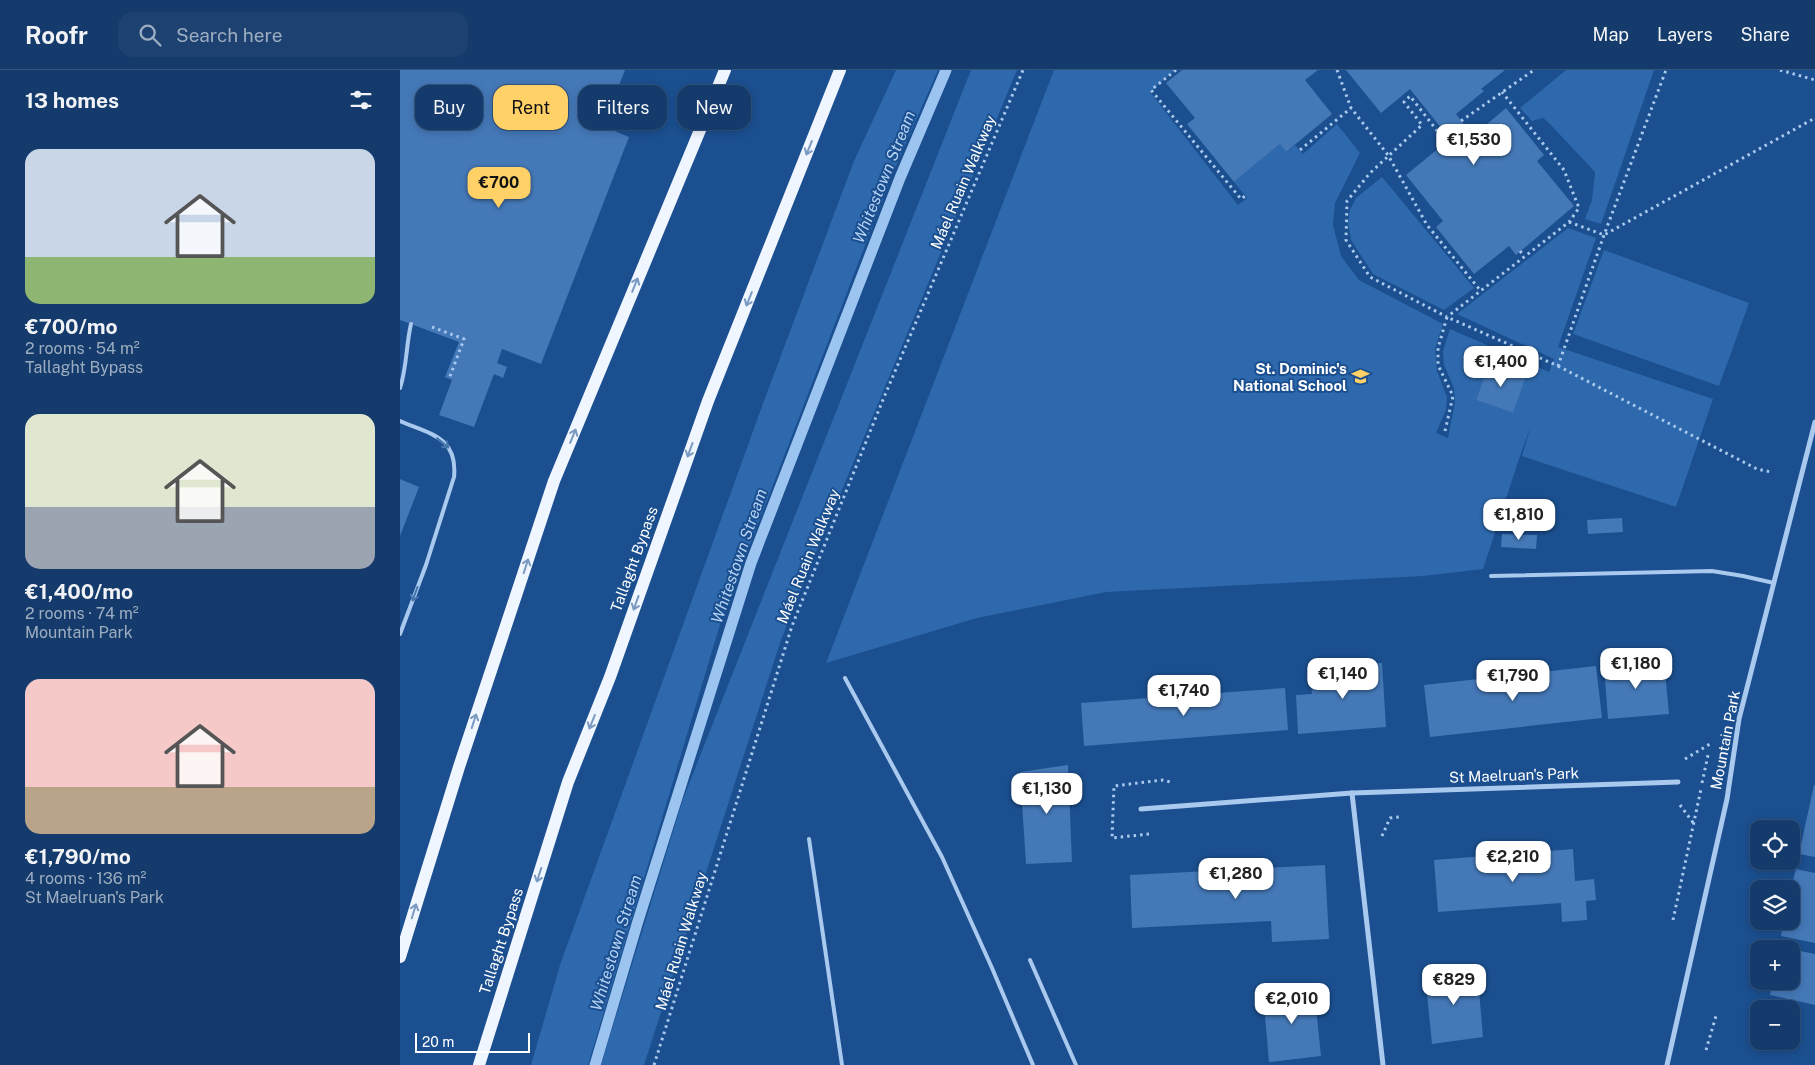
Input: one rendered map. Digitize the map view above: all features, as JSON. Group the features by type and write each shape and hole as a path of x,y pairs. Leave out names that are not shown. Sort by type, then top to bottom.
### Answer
{"main road":[{"path":"400,957 459,767 554,481 711,99 725,70"},
{"name":"Tallaght Bypass","path":"480,1063 568,782 610,677 708,401 840,70"}],"street":[{"name":"Mountain Park","path":"1667,1065 1727,799 1740,719 1815,422"},
{"name":"St Maelruan's Park","path":"1141,809 1352,793 1678,782"},
{"path":"1352,793 1383,1065"}],"lane":[{"path":"400,388 405,372 411,324"},
{"path":"400,421 446,443 452,451 455,468 454,477 426,565 400,634"},
{"path":"1491,576 1712,571 1774,583"},
{"path":"845,678 942,857 992,968 1032,1065"},
{"path":"809,839 842,1065"},
{"path":"1030,960 1076,1065"}],"path":[{"name":"Máel Ruain Walkway","path":"654,1065 792,626 882,402 1023,70"},
{"path":"1176,70 1151,90 1241,199 1245,196"},
{"path":"1337,70 1352,108 1388,155 1427,225 1480,290"},
{"path":"1461,121 1534,70"},
{"path":"1558,366 1604,235 1666,70"},
{"path":"1780,70 1815,80"},
{"path":"1445,431 1452,396 1438,364 1438,348 1447,317 1570,222 1579,208 1564,170 1502,92"},
{"path":"1446,133 1442,137 1410,96 1404,102 1422,125 1370,173 1347,201 1346,240 1370,277 1447,317 1558,366 1757,469 1770,472"},
{"path":"1300,150 1352,108"},
{"path":"1570,222 1604,235 1815,118"},
{"path":"1520,251 1524,256"},
{"path":"449,379 464,339"},
{"path":"1114,786 1112,838 1152,834"},
{"path":"1678,802 1694,824"},
{"path":"1378,844 1390,818 1400,817"},
{"path":"1706,1050 1716,1016"}],"shaded area":[{"path":"896,70 938,70 892,175 722,618 588,1065 531,1065 560,965 765,398 854,161"},
{"path":"971,70 1017,70 804,581 780,643 644,1065 601,1065 683,799"},
{"name":"St. Dominic's National School","path":"1054,70 1175,70 1150,92 1238,205 1247,198 1234,182 1280,144 1286,152 1295,145 1303,154 1337,124 1360,153 1335,203 1333,225 1341,256 1359,280 1443,324 1435,349 1437,371 1447,397 1446,410 1436,433 1448,438 1455,402 1454,388 1444,365 1443,351 1450,329 1549,372 1554,359 1457,314 1568,228 1596,238 1558,347 1713,399 1676,507 1522,456 1531,425 1483,569 1423,576 1106,592 977,618 826,663","holes":["1489,363 1513,413 1476,400"]},
{"path":"1566,70 1654,70 1601,224 1585,219 1592,200 1595,172 1548,122 1543,118 1532,121 1520,108"},
{"path":"1382,177 1474,288 1444,310 1373,274 1351,240 1348,222 1350,210 1356,198"},
{"path":"1604,250 1749,303 1719,386 1573,334"}],"building":[{"path":"400,70 625,70 619,85 578,85 578,130 612,130 629,137 541,364 502,349 497,363 507,367 503,378 494,374 474,427 439,415 452,380 445,377 459,342 400,320"},
{"path":"1182,70 1318,70 1305,80 1332,114 1286,152 1280,144 1234,182 1187,124 1195,118 1166,83"},
{"path":"1346,70 1505,70 1481,89 1484,91 1456,114 1473,136 1506,108 1544,155 1537,161 1574,206 1516,255 1509,246 1474,274 1436,227 1443,221 1406,175 1450,139 1410,89 1381,113"},
{"path":"1489,363 1526,376 1513,413 1476,400"},
{"path":"400,479 419,487 400,536"},
{"path":"1508,503 1541,514 1536,527 1503,517"},
{"path":"1622,518 1623,532 1588,534 1587,520"},
{"path":"1502,534 1537,535 1536,549 1501,547"},
{"path":"1664,660 1669,714 1608,719 1604,665"},
{"path":"1382,663 1386,727 1298,734 1296,695 1312,694 1310,673 1338,671 1338,666"},
{"path":"1596,666 1602,718 1430,737 1424,685"},
{"path":"1285,688 1288,730 1084,746 1081,703"},
{"path":"1068,765 1072,862 1026,864 1020,772"},
{"path":"1815,785 1815,857 1800,854"},
{"path":"1573,849 1575,881 1594,879 1596,900 1586,901 1587,920 1562,922 1561,903 1438,912 1434,860"},
{"path":"1325,865 1329,939 1272,942 1271,921 1132,928 1130,875"},
{"path":"1796,870 1815,873 1815,943 1781,936 1782,930 1800,930 1800,880 1793,880"},
{"path":"1800,951 1815,954 1815,1005 1800,1002 1800,1000 1770,995 1771,990 1800,990"},
{"path":"1477,968 1483,1037 1432,1044 1425,974"},
{"path":"1314,987 1321,1056 1269,1062 1263,993"}],"waterway":[{"name":"Whitestown Stream","path":"595,1065 638,921 751,563 900,178 946,70"}],"place":[{"name":"St. Dominic's National School","path":"1361,377"}]}
